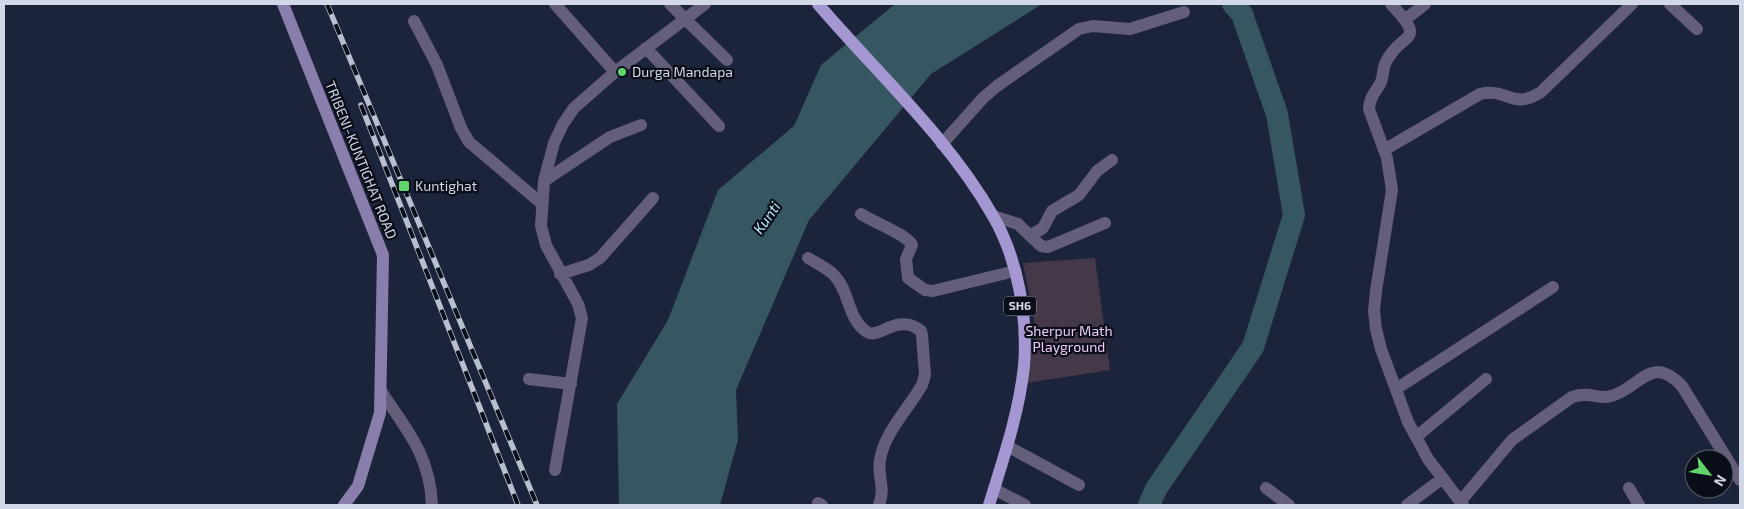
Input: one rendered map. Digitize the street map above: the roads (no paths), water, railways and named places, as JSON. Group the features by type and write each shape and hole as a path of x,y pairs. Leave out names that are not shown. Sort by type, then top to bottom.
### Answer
{"main road":[{"name":"TRIBENI-KUNTIGHAT ROAD","path":"283,4 383,255 380,413 358,486 344,505"},
{"name":"SH6","path":"818,4 942,144 993,216 1005,241 1015,271 1022,318 1024,366 1007,446 989,505"}],"street":[{"path":"555,4 616,72"},
{"path":"670,4 727,60"},
{"path":"555,470 582,318 578,304 560,274 546,245 541,226 541,203 544,181 554,142 574,108 646,48 705,4"},
{"path":"1391,4 1406,19 1410,34 1386,62 1381,82 1369,102 1369,109 1384,150 1392,190 1374,311 1381,349 1416,437 1462,504 1512,440 1572,397 1583,393 1605,398 1613,396 1648,374 1661,371 1672,376 1682,386 1740,480"},
{"path":"1406,19 1425,4"},
{"path":"1384,150 1480,94 1493,91 1520,100 1532,98 1541,92 1632,4"},
{"path":"1670,4 1697,29"},
{"path":"942,144 997,86 1079,28 1093,26 1130,29 1184,12"},
{"path":"414,21 444,79 461,128 469,142 541,203"},
{"path":"646,48 719,126"},
{"path":"544,181 610,138 641,125"},
{"path":"1031,236 1043,228 1052,211 1079,194 1096,171 1112,160"},
{"path":"560,274 589,265 600,258 653,198"},
{"path":"862,214 907,238 912,245 906,259 908,278 925,290 933,291 1015,271"},
{"path":"993,216 1018,224 1042,246 1048,247 1105,223"},
{"path":"808,258 835,276 854,320 868,333 875,334 897,324 914,326 921,331 925,375 922,385 885,444 880,458 878,472 884,493 879,505"},
{"path":"1396,390 1553,287"},
{"path":"528,379 571,384"},
{"path":"1416,437 1486,379"},
{"path":"381,391 420,449 429,474 432,505"},
{"path":"1007,446 1079,485"},
{"path":"1407,505 1443,478"},
{"path":"1266,488 1289,505"},
{"path":"1629,488 1639,505"},
{"path":"994,489 1025,505"}],"water":[{"name":"Kunti","path":"895,4 1042,4 931,74 809,220 736,390 738,440 720,505 619,505 617,404 668,320 718,190 794,126 821,65"}],"waterway":[{"path":"1149,505 1156,489 1253,347 1294,215 1277,114 1242,14 1233,4"}],"railway":[{"path":"327,4 537,505"},
{"path":"361,105 518,505"}],"place":[{"name":"Durga Mandapa","path":"622,72"},
{"name":"Kuntighat","path":"404,186"}],"park label":[{"name":"Sherpur Math Playground","path":"1069,340"}]}
